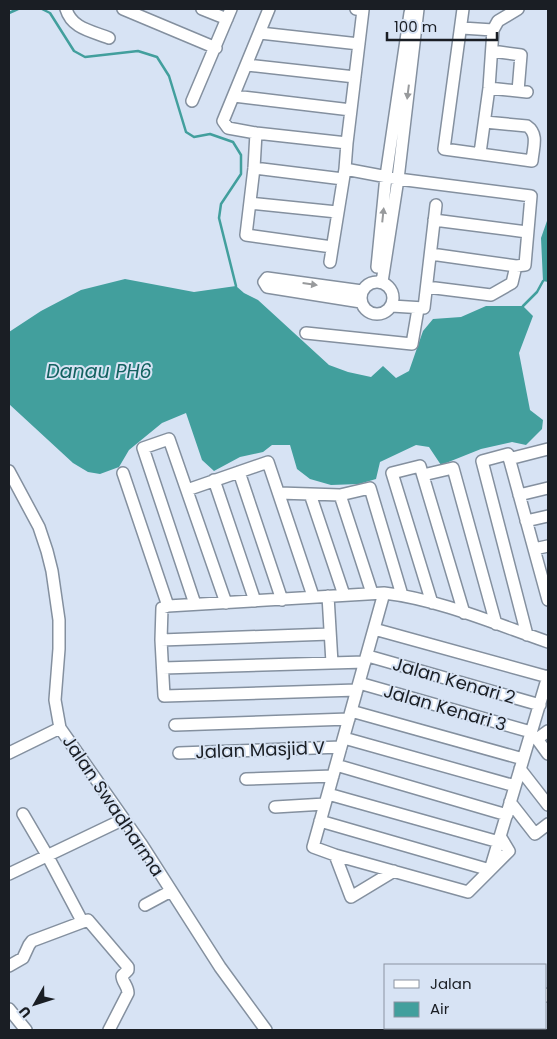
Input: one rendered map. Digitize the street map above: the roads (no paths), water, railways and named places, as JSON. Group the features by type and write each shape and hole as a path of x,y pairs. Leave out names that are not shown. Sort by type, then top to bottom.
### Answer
{"street":[{"path":"66,9 68,16 74,24 110,38"},
{"path":"123,9 216,48"},
{"path":"192,101 229,14 202,9"},
{"path":"269,9 223,121 225,125 228,128 256,133 347,143"},
{"path":"330,262 344,174 363,10 356,9"},
{"path":"379,282 410,9"},
{"path":"392,177 418,9"},
{"path":"463,9 462,28 444,149 532,160 535,136 532,130 527,126 485,122"},
{"path":"480,152 489,88 493,30 498,21 518,9"},
{"path":"462,28 493,30"},
{"path":"260,33 359,44"},
{"path":"489,88 522,92 521,55 492,51"},
{"path":"247,65 355,77"},
{"path":"234,96 351,110"},
{"path":"256,133 254,168 246,232 248,237 332,247"},
{"path":"254,168 392,177 531,196 525,265 516,266 431,254"},
{"path":"250,203 337,212"},
{"path":"392,306 424,308 436,205"},
{"path":"434,220 527,232"},
{"path":"427,287 490,294 512,283 516,266"},
{"path":"267,278 361,296 267,287 264,282 267,278"},
{"path":"379,282 390,288 394,297 392,306 385,313 375,314 366,310 361,296 368,284 379,282"},
{"path":"306,332 412,344 418,309"},
{"path":"195,604 143,448 169,439 226,603"},
{"path":"509,459 548,449"},
{"path":"527,635 482,461 508,454 534,549 545,574 548,600"},
{"path":"187,490 268,462 314,596"},
{"path":"432,603 392,473 420,466 464,613"},
{"path":"423,475 453,468 496,624"},
{"name":"Jalan Swadharma","path":"9,471 39,528 52,571 59,620 55,700 60,728 124,819 220,967 266,1030"},
{"path":"240,472 282,600"},
{"path":"122,473 168,606"},
{"path":"214,480 254,601"},
{"path":"279,493 340,495 370,488 402,595"},
{"path":"519,495 548,488"},
{"path":"310,494 344,595"},
{"path":"275,807 290,812 327,799 499,839 509,851 468,892 335,855 313,847 327,799 374,629 378,593 340,495"},
{"path":"526,521 548,516"},
{"path":"534,549 548,546"},
{"path":"163,668 161,640 162,608 195,604 378,593 402,595 464,613 548,642"},
{"path":"328,596 332,664"},
{"path":"374,629 548,676 533,736 522,764 499,839"},
{"path":"161,640 330,634"},
{"name":"Jalan Kenari 2","path":"163,668 332,664 366,659 543,699"},
{"name":"Jalan Kenari 3","path":"163,668 164,696 358,686 533,736"},
{"path":"176,726 350,715 522,764 548,805"},
{"path":"9,753 60,728"},
{"path":"533,736 548,731"},
{"path":"533,736 548,754"},
{"name":"Jalan Masjid V","path":"178,753 342,743 515,786"},
{"path":"246,779 334,770 507,815"},
{"path":"510,802 535,834 548,824"},
{"path":"23,814 82,921"},
{"path":"9,874 124,819"},
{"path":"320,821 490,870"},
{"path":"335,855 351,897 394,871"},
{"path":"144,905 171,891"},
{"path":"9,966 23,958 32,942 86,919 90,921 128,967 128,970 122,976 128,993 109,1030"},
{"path":"9,1009 26,1030"}],"water":[{"path":"548,218 548,282 543,281 541,238"},
{"name":"Danau PH6","path":"125,279 194,292 236,286 244,293 258,300 329,365 348,372 371,377 383,366 396,378 409,371 423,331 433,319 461,317 486,306 523,306 533,316 519,353 530,410 543,420 542,429 526,445 512,442 481,449 441,465 429,447 416,445 380,462 376,479 359,484 331,485 310,479 297,469 290,445 272,445 263,452 240,457 214,471 202,460 186,413 162,423 129,450 119,467 100,474 88,472 73,463 9,404 9,332 41,311 81,290"}],"waterway":[{"path":"9,13 18,9"},
{"path":"42,9 50,13 74,51 85,57 138,51 157,57 169,76 186,132 194,137 210,134 233,142 241,155 241,174 221,204 219,218 236,286"},
{"path":"523,306 537,292 543,281"}]}
